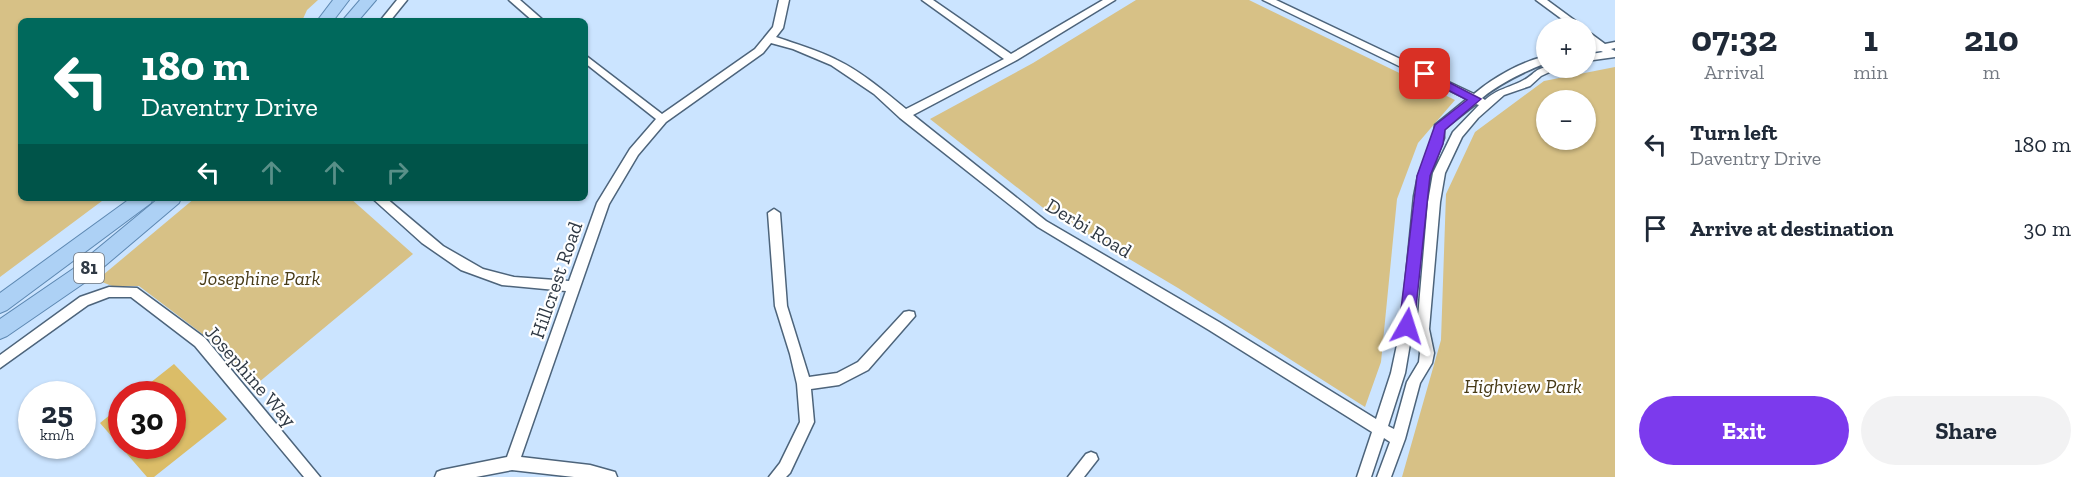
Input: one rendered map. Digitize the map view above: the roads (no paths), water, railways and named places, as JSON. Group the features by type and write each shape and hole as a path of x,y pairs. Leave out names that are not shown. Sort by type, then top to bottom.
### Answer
{"main road":[{"path":"327,18 341,0"},
{"path":"353,18 368,0"},
{"name":"81","path":"0,304 140,201"},
{"name":"81","path":"0,330 80,275 168,201"}],"street":[{"path":"387,18 402,0"},
{"path":"514,0 535,18"},
{"name":"Hillcrest Road","path":"512,463 603,203 634,152 662,119 759,51 770,39 778,28 784,0"},
{"path":"927,0 1011,59"},
{"path":"904,115 1011,59 1110,0"},
{"path":"1268,0 1480,102"},
{"path":"1541,0 1566,18"},
{"name":"Derbi Road","path":"770,39 835,63 878,92 1041,224 1214,326 1398,439"},
{"path":"1596,42 1602,47 1614,51"},
{"path":"1596,48 1602,47"},
{"path":"1596,56 1614,51"},
{"path":"588,60 662,119"},
{"path":"1384,477 1398,439 1414,382 1425,363 1427,353 1423,329 1434,202 1439,173 1457,135 1489,87 1536,63"},
{"path":"1364,477 1398,374 1407,326 1424,176 1436,144 1439,128 1480,102 1526,84 1536,75"},
{"path":"382,201 454,260 480,273 510,280 575,287"},
{"path":"774,213 781,306 804,384 807,422 785,468 776,477"},
{"name":"Josephine Way","path":"0,362 84,301 109,292 134,292 200,342 313,477"},
{"path":"804,384 839,379 863,366 909,316"},
{"path":"1075,477 1091,459"},
{"path":"442,477 512,463 590,472 609,477"}],"park label":[{"name":"Josephine Park","path":"260,278"},
{"name":"Highview Park","path":"1523,386"}]}
